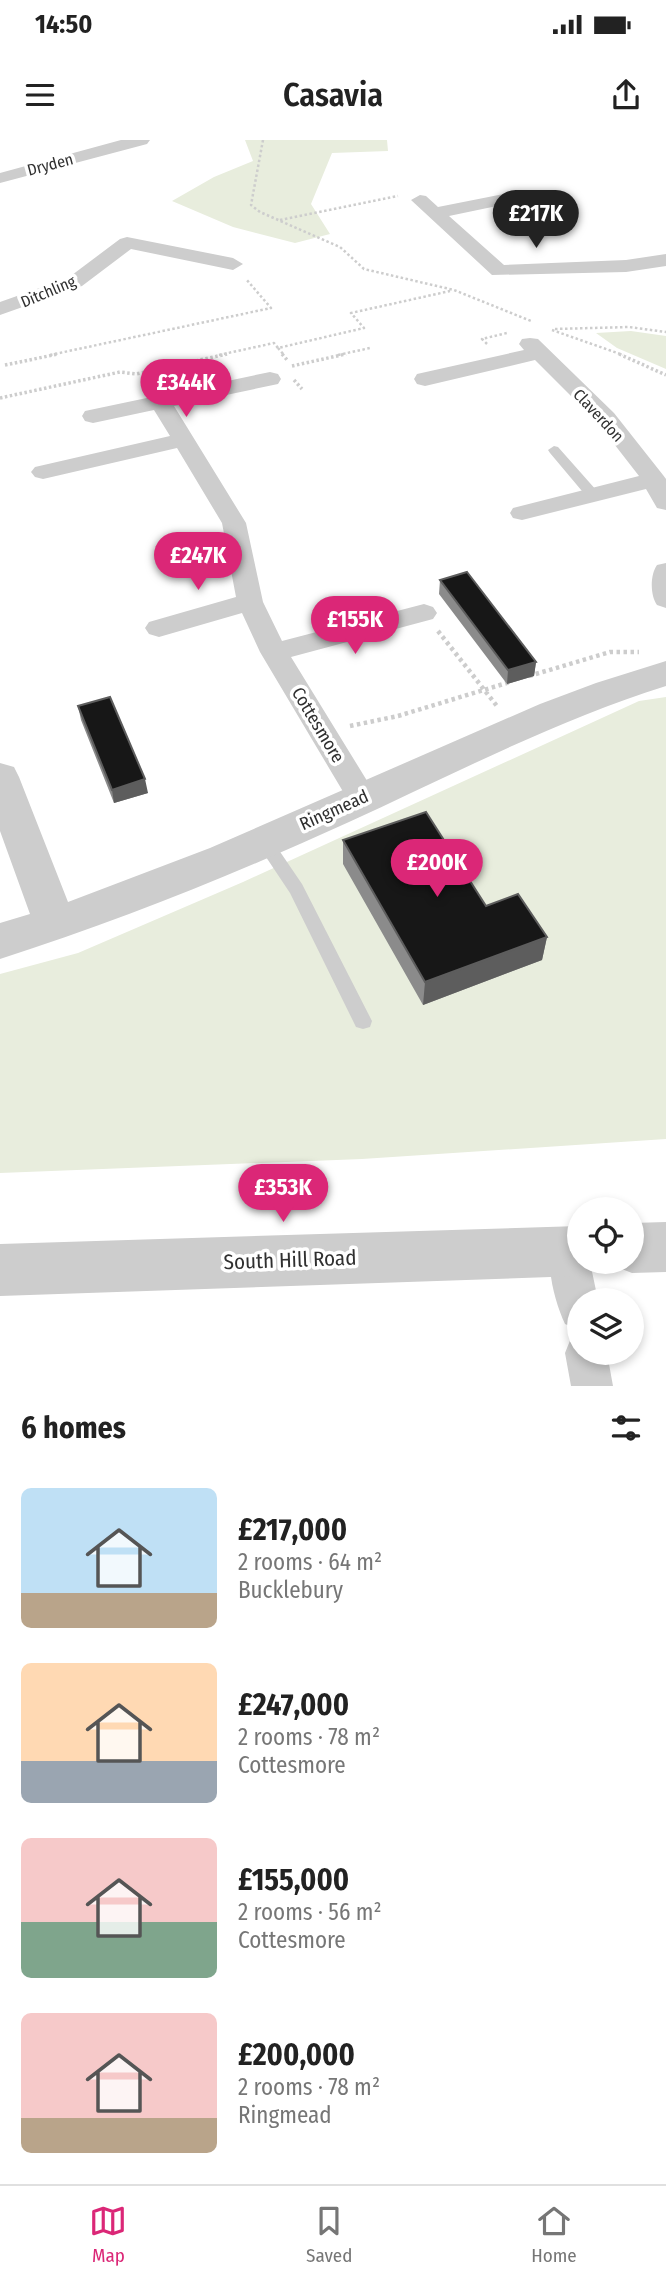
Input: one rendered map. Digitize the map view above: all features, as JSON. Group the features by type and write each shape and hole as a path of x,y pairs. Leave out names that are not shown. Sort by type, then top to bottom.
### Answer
{"street":[{"name":"Dryden","path":"0,178 141,140"},
{"path":"427,206 519,196"},
{"path":"427,206 490,272 626,265 666,260"},
{"name":"Ditchling","path":"0,309 75,282 132,238 233,264"},
{"path":"425,379 537,341"},
{"name":"Claverdon","path":"537,341 655,480 666,503"},
{"path":"93,416 270,379"},
{"name":"Cottesmore","path":"161,402 234,523 250,602 274,652 362,797"},
{"path":"43,472 184,440"},
{"path":"522,513 655,480"},
{"path":"666,571 666,599"},
{"path":"159,628 250,602"},
{"path":"274,652 424,613"},
{"name":"Ringmead","path":"0,941 55,925 264,842 534,720 609,691 656,662"},
{"path":"0,777 55,925"},
{"path":"644,1248 666,1247"},
{"name":"South Hill Road","path":"0,1270 567,1251"},
{"path":"588,1365 592,1386"}],"lane":[{"path":"554,450 592,494"},
{"path":"264,842 296,889 363,1021"}],"path":[{"path":"263,140 251,205 340,247 350,260 364,269 454,290 537,341"},
{"path":"279,220 413,193 427,206"},
{"path":"5,365 271,308 233,264"},
{"path":"0,398 120,372 136,374 274,343 278,348 364,328 351,313 454,290"},
{"path":"666,332 629,327 551,330 611,350 666,375"},
{"path":"270,379 292,366 370,348"},
{"path":"424,613 500,710"},
{"path":"322,733 398,716 610,652 656,662"}],"green space":[{"path":"245,140 387,140 388,151 332,153 311,204 330,234 295,243 233,227 172,201 214,177 253,161"},
{"path":"631,331 666,336 666,369 617,348 596,333"},
{"path":"666,697 666,1139 362,1159 0,1173 0,974 78,953 243,882 639,701"}],"building":[{"path":"467,572 536,662 508,670 440,580"},
{"path":"110,697 145,779 112,790 78,706"},
{"path":"426,812 486,906 518,894 547,937 425,982 343,840"}]}
